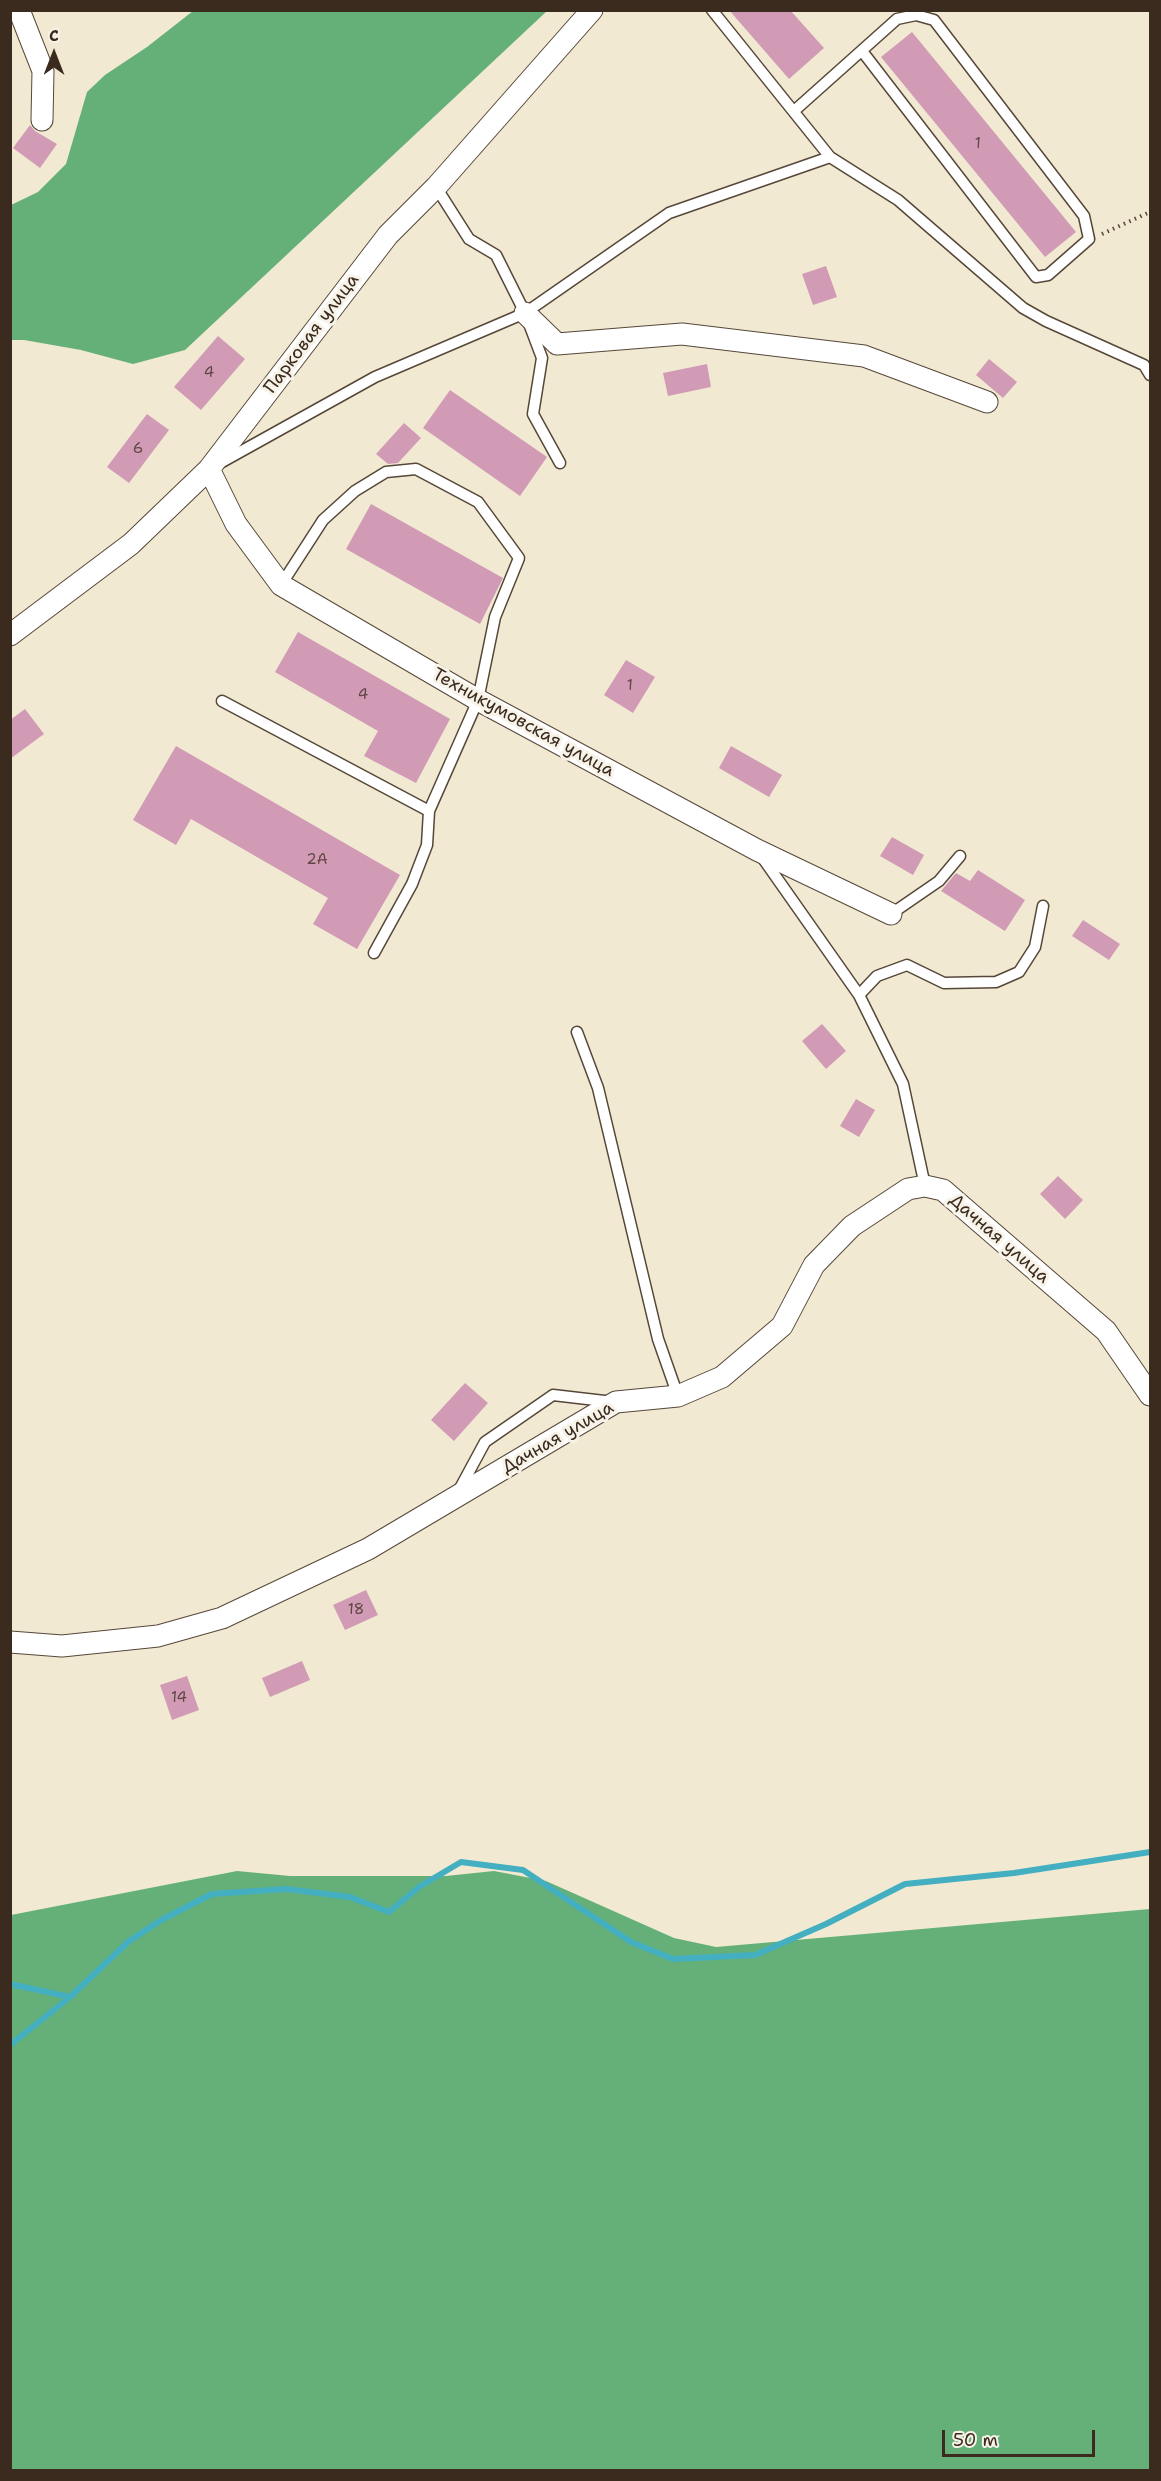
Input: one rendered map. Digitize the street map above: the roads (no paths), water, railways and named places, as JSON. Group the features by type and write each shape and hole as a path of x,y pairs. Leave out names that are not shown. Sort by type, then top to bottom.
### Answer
{"street":[{"path":"19,10 43,71 42,120"},
{"name":"Парковая улица","path":"10,635 131,544 209,469 388,235 436,187 592,10"},
{"path":"525,313 557,344 682,334 864,356 987,402"},
{"name":"Техникумовская улица","path":"209,469 236,524 281,585 478,699 757,850 891,914"},
{"name":"Дачная улица","path":"10,1642 62,1646 158,1636 222,1618 368,1549 616,1402 678,1396 722,1377 782,1326 814,1265 852,1226 908,1189 925,1185 943,1190 1106,1332 1150,1395"}],"lane":[{"path":"712,10 830,157 898,200 1023,308 1144,365 1150,375"},
{"path":"794,111 897,20 916,15 934,20 1084,216 1089,239 1048,275 1036,277 862,51"},
{"path":"209,469 375,377 525,313 669,213 830,157"},
{"path":"436,187 469,239 496,255 525,313 542,358 533,414 561,463"},
{"path":"281,585 323,520 355,491 386,472 416,469 478,502 519,558 495,617 478,699 429,811 427,846 412,884 374,953"},
{"path":"222,701 429,811"},
{"path":"757,850 859,994 903,1084 925,1185"},
{"path":"891,914 939,881 960,856"},
{"path":"859,994 877,976 907,964 944,983 996,982 1019,972 1035,947 1043,906"},
{"path":"577,1032 598,1088 658,1339 678,1396"},
{"path":"455,1498 485,1442 553,1395 616,1402"}],"waterway":[{"path":"10,1984 70,1997 129,1941 163,1919 212,1894 286,1889 350,1897 389,1912 419,1887 461,1862 523,1870 631,1942 673,1959 755,1955 826,1924 905,1884 1014,1873 1150,1852"},
{"path":"10,2045 70,1997"}]}
